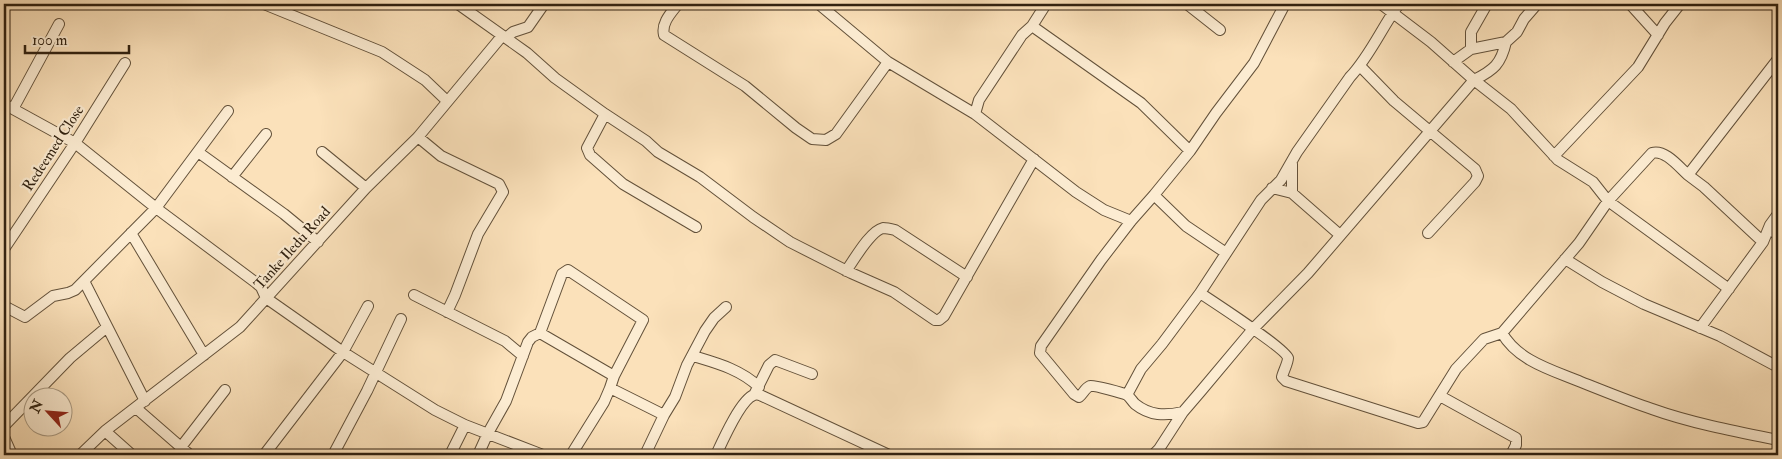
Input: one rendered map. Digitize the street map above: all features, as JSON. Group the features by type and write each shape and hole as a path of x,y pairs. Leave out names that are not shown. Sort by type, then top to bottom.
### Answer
{"street":[{"path":"264,4 382,52 425,80 447,101"},
{"path":"458,4 527,53 555,78 646,141 658,152 700,177 790,242 894,292 935,320 940,320 944,316 1034,159"},
{"path":"504,37 528,27 544,4"},
{"path":"678,4 666,20 663,29 664,35 745,86 812,139 826,140 836,134 888,62"},
{"path":"820,4 888,62 975,114 1076,192 1104,210 1131,221"},
{"path":"975,114 979,100 1022,35 1032,26 1046,4"},
{"path":"1187,4 1220,30"},
{"path":"1183,412 1168,416 1159,414 1135,404 1127,395 1091,386 1079,397 1074,394 1040,353 1041,346 1131,221 1190,151 1254,63 1285,4"},
{"path":"1381,4 1396,8 1453,62 1511,109 1558,160 1593,182 1608,201 1729,289"},
{"path":"1471,49 1471,32 1487,4"},
{"path":"1453,62 1471,49 1506,42 1517,32 1524,19 1537,4"},
{"path":"1630,4 1658,35"},
{"path":"1554,156 1638,67 1664,23 1680,4"},
{"path":"1127,395 1141,369 1200,293 1261,200 1281,180 1298,152 1350,77 1360,66 1396,8"},
{"path":"59,24 8,107 76,143 156,208 256,282 261,287 266,298 343,352 435,410 465,425 543,455"},
{"path":"1032,26 1141,103 1190,151"},
{"name":"Tanke Iledu Road","path":"80,455 105,431 240,327 366,188 418,137 504,37"},
{"path":"1153,455 1159,450 1183,412 1253,329 1297,285 1474,80 1497,66 1503,55 1506,42"},
{"path":"1688,175 1778,59"},
{"name":"Redeemed Close","path":"4,249 76,143 125,62"},
{"path":"1360,66 1380,88 1475,169 1478,176 1475,182 1428,233"},
{"path":"4,306 25,317 53,296 75,290 156,208 228,111"},
{"path":"605,114 588,148 590,155 623,184 696,227"},
{"path":"232,177 266,134"},
{"path":"418,137 441,156 499,184 503,192 478,234 447,312"},
{"path":"198,152 284,214 318,242"},
{"path":"322,152 366,188"},
{"path":"1200,293 1253,329 1288,357 1282,377 1286,381 1423,422 1428,417 1456,369 1484,339 1502,333 1585,236 1608,201 1652,153 1663,154 1704,187 1763,242"},
{"path":"1292,163 1292,193"},
{"path":"1272,188 1292,193 1340,235"},
{"path":"1154,196 1186,226 1226,253"},
{"path":"1700,328 1763,242 1772,222 1778,214"},
{"path":"846,270 867,241 877,231 884,228 895,230 967,277"},
{"path":"1770,228 1778,236"},
{"path":"131,234 204,355"},
{"path":"1565,259 1627,296 1720,336 1778,367"},
{"path":"478,455 506,401 532,337 540,333 562,274 568,270 643,320 614,376 605,400 571,455"},
{"path":"84,281 145,401"},
{"path":"414,294 505,342 523,356"},
{"path":"264,455 343,352 368,306"},
{"path":"644,455 675,397 687,365 704,331 726,307"},
{"path":"333,455 401,319"},
{"path":"4,426 70,358 107,326"},
{"path":"540,333 614,376"},
{"path":"1502,333 1508,344 1526,358 1605,392 1654,410 1742,433 1778,440"},
{"path":"693,356 737,371 749,378 756,391 762,396 889,455"},
{"path":"717,455 736,416 756,391 769,365 775,360 812,374"},
{"path":"610,388 664,415"},
{"path":"181,447 225,390"},
{"path":"1440,396 1516,438 1516,445 1511,455"},
{"path":"136,408 190,455"},
{"path":"450,455 465,425"},
{"path":"105,431 132,455"},
{"path":"4,437 12,455"}]}
